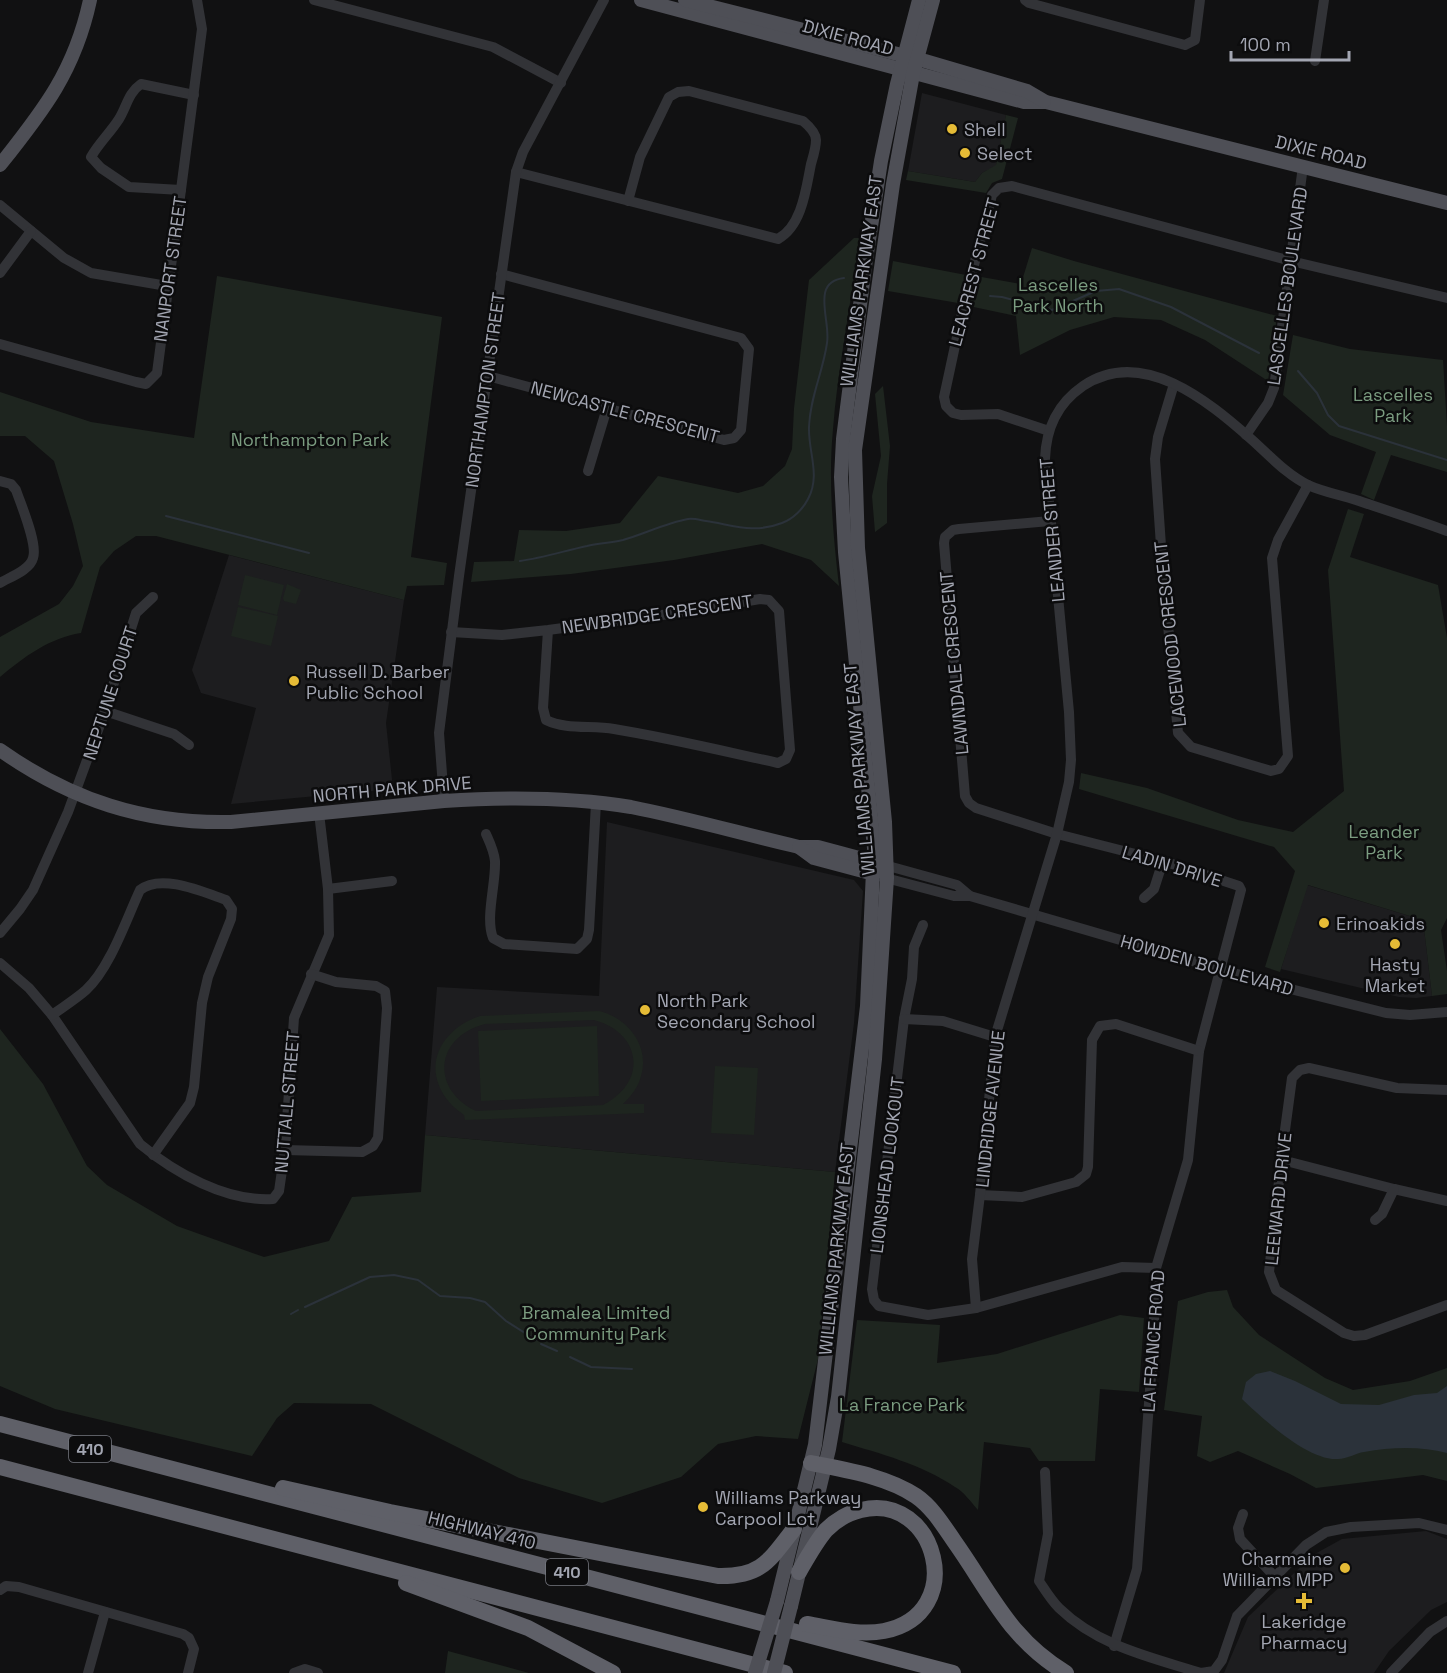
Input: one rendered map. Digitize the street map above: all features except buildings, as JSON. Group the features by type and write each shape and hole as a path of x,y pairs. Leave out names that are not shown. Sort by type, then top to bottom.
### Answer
{"highway":[{"name":"HIGHWAY 410","path":"0,1424 953,1673"},
{"path":"818,1464 885,1481 917,1497 937,1516 997,1607 1023,1641 1037,1654 1066,1673"},
{"name":"410","path":"0,1467 785,1673"},
{"path":"181,1473 206,1471 390,1512 718,1576 738,1577 758,1569 794,1529"},
{"path":"746,1618 763,1617 863,1632 883,1631 904,1624 923,1608 933,1587 935,1574 929,1543 919,1527 902,1515 877,1508 850,1514 834,1523 818,1541 799,1572"},
{"path":"374,1565 399,1581 528,1628 613,1673"}],"main road":[{"path":"0,165 42,111 67,72 85,27 90,0"},
{"name":"DIXIE ROAD","path":"641,0 1024,102 1046,102 1447,203"},
{"name":"DIXIE ROAD","path":"685,0 911,57 1027,91 1046,102"},
{"name":"WILLIAMS PARKWAY EAST","path":"911,57 919,0"},
{"name":"WILLIAMS PARKWAY EAST","path":"755,1673 777,1600 794,1529 818,1464 838,1397 875,1059 881,870 872,817 845,552 841,477 843,439 881,161 911,57 933,0"},
{"name":"NORTH PARK DRIVE","path":"0,750 35,773 76,793 133,813 178,821 231,822 478,799 562,800 641,810 799,847 814,858 881,870"},
{"name":"WILLIAMS PARKWAY EAST","path":"774,1673 799,1572 818,1464"}],"street":[{"name":"NANPORT STREET","path":"0,344 146,384 157,374 202,29 197,0"},
{"path":"314,0 493,47 561,83"},
{"name":"NORTHAMPTON STREET","path":"444,801 439,733 451,632 516,172 523,153 604,0"},
{"path":"1025,0 1029,3 1185,45 1195,40 1200,0"},
{"path":"1316,61 1324,0"},
{"path":"181,190 129,186 101,168 91,157 118,120 132,90 141,84 194,95"},
{"path":"516,172 628,201 778,239 785,235 791,227 804,201 816,139 811,128 803,121 689,91 678,92 669,97 640,157 628,201"},
{"name":"LASCELLES BOULEVARD","path":"1246,435 1269,403 1277,373 1303,166"},
{"name":"LEACREST STREET","path":"1049,431 998,414 961,415 953,413 946,406 944,397 961,315 992,195 999,188 1012,186 1291,261"},
{"path":"0,205 64,258 91,273 167,286"},
{"path":"0,273 31,231"},
{"path":"1291,261 1447,298"},
{"name":"NEWCASTLE CRESCENT","path":"488,376 724,440 735,438 741,430 749,349 746,342 737,337 501,274"},
{"name":"LEANDER STREET","path":"1032,913 1057,834 1069,782 1071,760 1069,712 1045,459 1049,431 1054,416 1071,394 1093,379 1116,372 1134,371 1157,376 1210,407 1308,485 1447,531"},
{"name":"LACEWOOD CRESCENT","path":"1174,384 1158,437 1155,459 1178,733 1191,747 1271,771 1279,770 1288,756 1272,558 1278,540 1308,485"},
{"path":"588,471 607,408"},
{"path":"0,481 11,484 16,490 34,548 33,559 27,567 0,583"},
{"name":"LAWNDALE CRESCENT","path":"1050,521 953,530 945,537 944,543 965,796 976,808 1057,834"},
{"name":"NEPTUNE COURT","path":"0,933 21,909 33,890 76,793 136,613 153,597"},
{"name":"NEWBRIDGE CRESCENT","path":"451,632 502,635 677,613 760,599 769,600 779,611 790,750 786,759 778,763 611,728 556,725 546,720 543,708 548,630"},
{"path":"105,711 174,734 189,745"},
{"path":"486,834 495,862 491,932 493,938 504,944 577,949 587,939 589,930 596,803"},
{"name":"NUTTALL STREET","path":"0,963 29,988 52,1015 140,1144 153,1155 189,1177 216,1188 263,1200 273,1199 279,1191 285,1150 294,1018 328,935 327,889 319,813"},
{"name":"LADIN DRIVE","path":"1057,834 1163,861 1239,886 1242,890 1220,969"},
{"path":"1144,898 1154,889 1163,861"},
{"name":"HOWDEN BOULEVARD","path":"881,870 954,896 970,896 1032,913 1302,993 1389,1014 1410,1015 1447,1011"},
{"path":"327,889 392,881"},
{"path":"52,1015 86,990 96,978 105,965 140,890 147,884 183,886 226,900 232,909 231,920 208,977 202,1003 194,1087 190,1103 153,1155"},
{"name":"LINDRIDGE AVENUE","path":"976,1308 972,1259 995,1037 1032,913"},
{"name":"LIONSHEAD LOOKOUT","path":"923,925 914,947 912,979 904,1019 872,1289 874,1300 879,1306 928,1315 976,1308"},
{"name":"LA FRANCE ROAD","path":"1114,1646 1137,1569 1153,1348 1156,1268 1188,1160 1199,1051 1220,969"},
{"path":"285,1150 362,1152 373,1146 378,1138 387,1008 385,991 376,986 336,982 311,974"},
{"path":"904,1019 943,1021 995,1037"},
{"path":"980,1195 1022,1197 1076,1182 1086,1174 1092,1040 1100,1026 1116,1024 1199,1051"},
{"name":"LEEWARD DRIVE","path":"1447,1090 1397,1088 1309,1068 1299,1070 1293,1078 1269,1272 1276,1290 1344,1333 1354,1336 1365,1335 1447,1305"},
{"path":"1282,1160 1447,1201"},
{"path":"1375,1220 1382,1214 1394,1189"},
{"path":"976,1308 1122,1267 1156,1268"},
{"path":"1045,1472 1048,1534 1039,1581 1057,1606 1085,1630 1114,1646 1201,1673 1214,1671 1222,1660 1237,1616 1306,1545 1326,1532 1351,1527 1419,1523 1435,1525 1447,1530"},
{"path":"1243,1514 1238,1528 1240,1539 1275,1577"},
{"path":"0,1590 12,1586 189,1638 194,1649 188,1673"},
{"path":"88,1673 105,1612"},
{"path":"1391,1673 1430,1632 1447,1621"},
{"path":"294,1673 305,1669 318,1673"}],"shaded area":[{"path":"922,93 1006,115 996,166 982,173 975,182 908,171"},
{"name":"Russell D. Barber Public School","path":"229,555 404,600 386,723 393,789 231,804 256,708 201,693 192,670"},
{"name":"North Park Secondary School","path":"607,822 854,880 863,891 854,1023 835,1172 425,1135 437,987 599,996"},
{"path":"1307,885 1423,920 1432,996 1399,997 1281,969"},
{"path":"1270,1371 1341,1404 1379,1405 1414,1395 1437,1393 1447,1386 1447,1453 1427,1449 1395,1448 1364,1452 1338,1459 1326,1458 1313,1453 1286,1437 1242,1399 1246,1382 1256,1374"},
{"path":"1426,1531 1447,1539 1447,1602 1431,1610 1389,1651 1374,1673 1224,1673 1248,1617 1313,1555 1342,1539"}],"green space":[{"path":"1006,115 1018,118 1002,179 992,183 986,193 906,180 908,171 975,182 982,173 996,165"},
{"path":"854,238 859,238 835,405 831,469 839,586 811,560 762,544 674,560 571,574 471,582 474,562 514,561 519,530 566,531 620,523 658,476 738,493 763,486 785,466 792,449 794,408 809,280"},
{"name":"Lascelles Park North","path":"1032,248 1277,316 1268,381 1205,340 1161,320 1114,317 1070,330 1020,355 1016,316 969,306 976,276 1021,284"},
{"path":"893,261 966,275 958,303 888,291"},
{"name":"Northampton Park","path":"217,276 442,317 411,557 447,563 444,585 407,586 404,600 156,536 136,536 114,551 100,567 81,633 48,644 0,677 0,637 59,604 73,586 83,566 54,461 25,436 0,436 0,392 91,422 194,438"},
{"name":"Lascelles Park","path":"1293,335 1350,349 1443,360 1447,472 1391,455 1374,500 1361,494 1376,452 1330,435 1283,395"},
{"path":"883,386 890,446 887,523 875,532 872,496 881,456 875,394"},
{"name":"Leander Park","path":"1348,509 1364,514 1350,557 1438,585 1447,638 1447,918 1441,930 1447,971 1447,994 1432,996 1423,920 1308,885 1280,972 1265,967 1295,871 1274,847 1079,789 1081,773 1147,788 1238,820 1293,832 1344,791 1328,570"},
{"path":"245,575 284,585 277,615 238,605"},
{"path":"287,584 301,590 296,604 284,601"},
{"path":"238,607 278,616 271,646 231,636"},
{"path":"599,1011 619,1020 634,1035 639,1044 643,1065 638,1084 623,1104 644,1104 644,1113 465,1120 464,1115 451,1104 440,1089 436,1076 436,1063 445,1040 466,1022 480,1016","holes":["594,1020 610,1026 630,1047 633,1071 627,1084 618,1095 603,1105 476,1111 461,1101 451,1090 445,1077 444,1064 448,1051 456,1040 468,1031 485,1024"]},
{"path":"597,1026 599,1096 481,1101 478,1031"},
{"name":"Bramalea Limited Community Park","path":"0,1029 43,1084 87,1166 107,1185 177,1226 264,1257 329,1241 352,1197 421,1192 425,1135 835,1172 818,1359 798,1439 756,1436 718,1444 681,1477 602,1503 519,1478 371,1404 294,1403 277,1418 252,1456 55,1409 0,1386"},
{"path":"715,1066 758,1068 754,1135 711,1133"},
{"path":"1227,1290 1233,1307 1259,1335 1325,1378 1353,1390 1410,1381 1447,1368 1447,1481 1423,1475 1316,1488 1238,1451 1210,1462 1197,1456 1202,1416 1164,1410 1178,1301 1208,1292"},
{"name":"La France Park","path":"1120,1315 1144,1318 1139,1392 1100,1389 1095,1461 1039,1461 1030,1448 984,1442 978,1510 958,1489 928,1472 900,1460 842,1442 857,1320 940,1325 937,1363 997,1354"},
{"path":"448,1651 529,1673 445,1673"}],"waterway":[{"path":"520,561 623,540 688,519 744,528 762,528 782,523 797,513 808,499 814,481 809,427 827,343 825,294 834,281 844,278"},
{"path":"990,296 1052,310 1096,291 1119,289 1171,307 1259,353"},
{"path":"1298,371 1317,393 1328,415 1339,426 1447,460"},
{"path":"166,516 309,553"},
{"path":"305,1307 370,1277 394,1275 418,1280 440,1296 470,1298 485,1302 506,1321 536,1340"},
{"path":"291,1314 298,1310"},
{"path":"541,1344 557,1351"},
{"path":"570,1357 591,1367 632,1369"}],"place":[{"name":"Shell","path":"952,129"},
{"name":"Select","path":"965,153"},
{"name":"Russell D. Barber Public School","path":"294,681"},
{"name":"Erinoakids","path":"1324,923"},
{"name":"Hasty Market","path":"1395,944"},
{"name":"North Park Secondary School","path":"645,1010"},
{"name":"Williams Parkway Carpool Lot","path":"703,1507"},
{"name":"Charmaine Williams MPP","path":"1345,1568"},
{"name":"Lakeridge Pharmacy","path":"1304,1601"}]}
